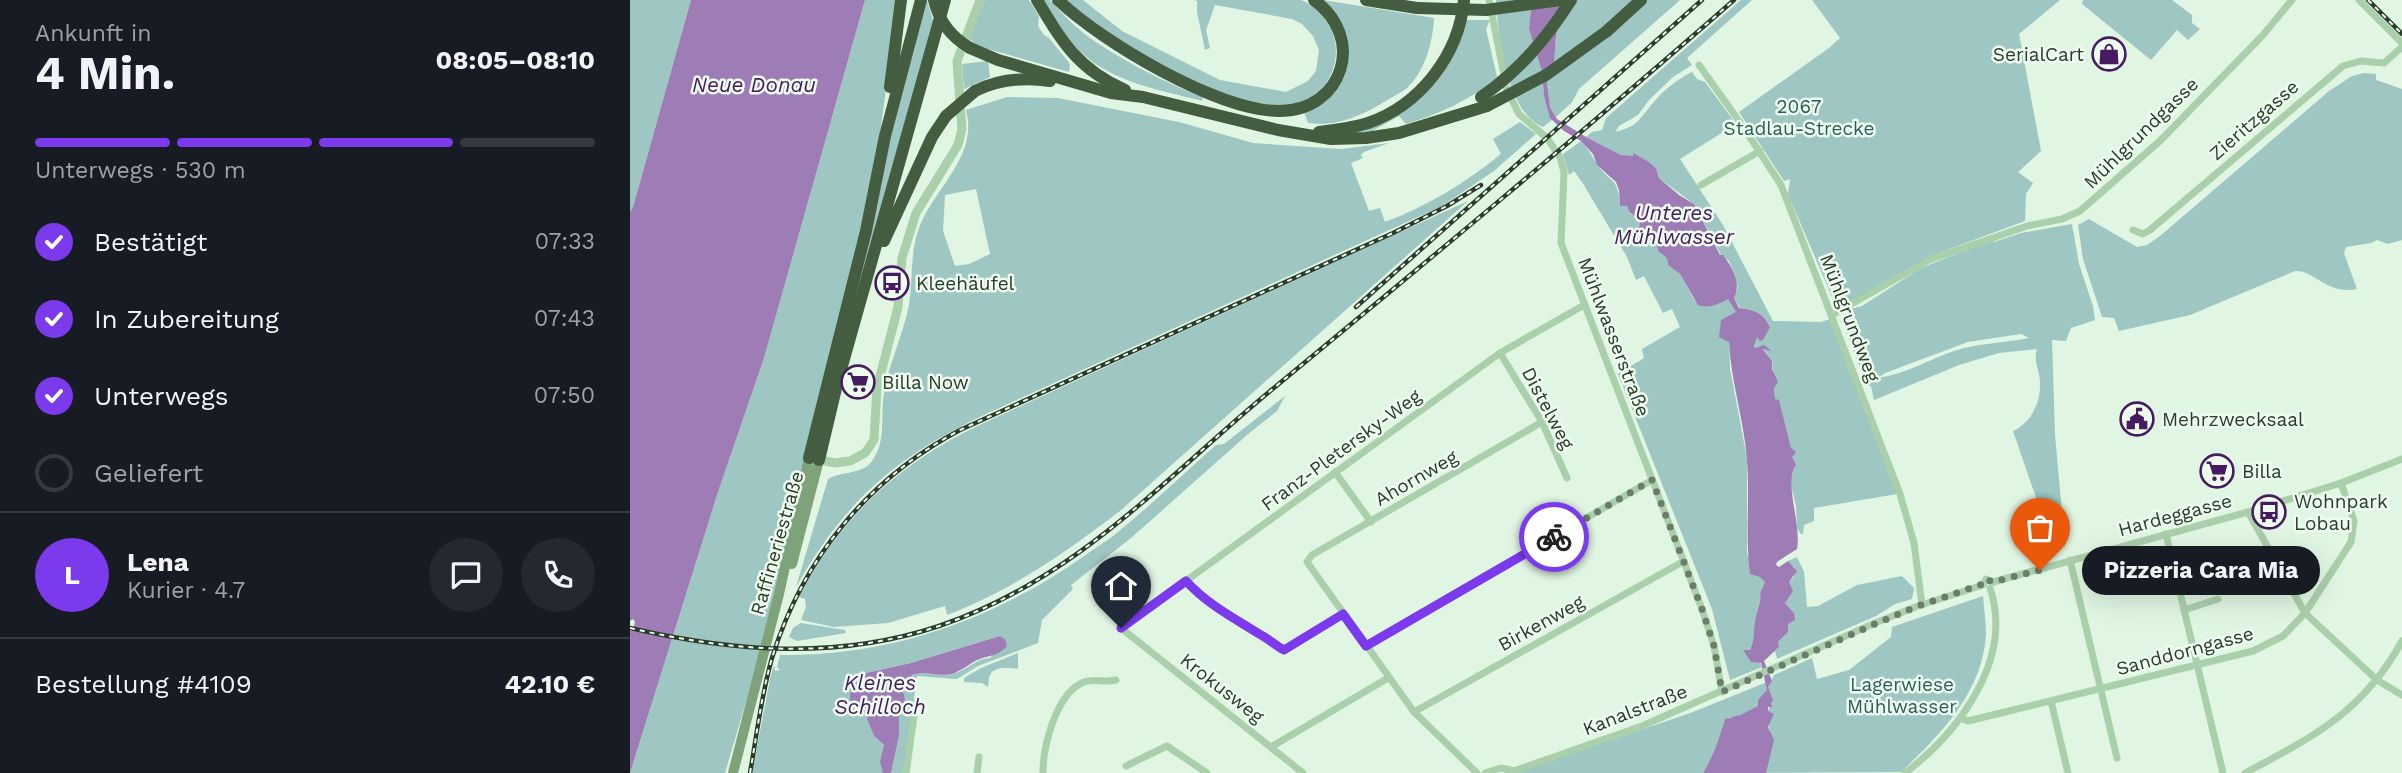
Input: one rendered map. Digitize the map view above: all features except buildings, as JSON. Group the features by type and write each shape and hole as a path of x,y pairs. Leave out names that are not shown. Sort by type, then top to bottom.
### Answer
{"highway":[{"path":"814,459 885,136 921,0"},
{"path":"934,0 944,26 970,48 998,60 1081,85 1111,93 1143,97"},
{"path":"814,459 945,0"},
{"path":"1037,0 1064,45 1081,63 1110,83 1143,97 1212,116 1338,139 1376,137 1408,131 1446,119 1546,75 1607,31 1641,0"},
{"path":"1058,0 1105,37 1162,71 1235,102 1279,111 1301,108 1320,99 1335,83 1339,74 1343,53 1341,37 1334,19 1314,0"},
{"path":"1366,0 1486,10 1561,0"},
{"path":"1305,135 1370,122 1396,109 1419,92 1434,76 1452,46 1464,0"},
{"path":"1419,4 1513,0"},
{"path":"1484,102 1547,37 1571,0"},
{"path":"885,136 901,7"},
{"path":"863,290 916,171 946,116 975,91 993,83 1016,79 1081,85"}],"main road":[{"name":"Raffineriestraße","path":"733,773 769,635 783,595 814,459"}],"street":[{"path":"814,459 835,463 850,461 865,453 874,440 877,388 898,307 902,258 916,213 958,145 962,129 957,61 980,0"},
{"name":"Mühlwasserstraße","path":"1489,0 1512,103 1519,114 1547,138 1560,158 1564,172 1561,243 1708,627 1722,692"},
{"name":"Mühlgrundgasse","path":"1832,315 1929,260 2080,211 2161,140 2263,35 2292,0"},
{"name":"Zieritzgasse","path":"2133,230 2143,234 2150,230 2343,66 2361,61 2384,63 2402,45 2359,0"},
{"name":"Mühlgrundweg","path":"1699,65 1781,185 1902,500 1914,543 1922,605"},
{"path":"1701,185 1760,151"},
{"name":"Franz-Pletersky-Weg","path":"1121,628 1500,353 1584,305"},
{"name":"Distelweg","path":"1500,353 1542,422 1567,478"},
{"name":"Ahornweg","path":"1343,614 1307,562 1312,555 1542,422"},
{"name":"Hardeggasse","path":"1922,605 2070,560 2248,512 2341,483 2402,459"},
{"path":"1335,472 1371,522"},
{"path":"1366,646 1652,480"},
{"name":"Sanddorngasse","path":"1961,718 1968,722 2197,666 2263,648 2284,636 2305,613 2351,542 2354,521 2341,483"},
{"path":"2248,512 2305,613 2376,680 2402,695"},
{"path":"2166,534 2223,773"},
{"path":"2070,560 2117,758"},
{"name":"Birkenweg","path":"1414,712 1684,561"},
{"path":"1186,581 1221,612 1284,650 1343,614 1414,712 1477,773"},
{"path":"1905,773 1937,746 1961,718 1979,687 1993,649 1995,625 1989,585"},
{"path":"2184,610 2218,599"},
{"name":"Kanalstraße","path":"1485,773 1501,768 1509,772 1620,734 1922,605"},
{"name":"Krokusweg","path":"1121,628 1303,773"},
{"path":"2245,773 2325,729 2345,713 2376,680 2402,641"},
{"path":"1271,747 1388,678"},
{"path":"1043,773 1049,732 1057,710 1070,692 1087,681 1116,680"},
{"path":"2051,701 2068,773"},
{"path":"906,773 916,702"},
{"path":"1126,766 1167,746 1207,773"},
{"path":"977,773 979,757"}],"green space":[{"path":"630,0 691,0 630,212"},
{"path":"865,0 895,0 878,148 862,228 765,637 725,773 630,773 718,492 764,358"},
{"path":"927,0 934,24 845,332 898,98"},
{"path":"985,0 1029,0 1039,16 1038,26 1070,64 1069,72 977,46 968,37"},
{"path":"1043,0 1050,0 1077,28 1107,49 1157,77 1203,97 1202,101 1150,88 1102,68 1069,40"},
{"path":"1066,0 1083,0 1122,31 1220,80 1286,92 1308,81 1316,71 1319,50 1313,36 1302,24 1292,19 1215,5 1206,30 1210,48 1205,50 1197,1 1194,0 1301,0 1318,10 1330,25 1335,42 1335,60 1330,76 1320,91 1304,101 1284,105 1258,103 1229,96 1169,69 1112,34"},
{"path":"1323,0 1434,18 1430,46 1423,64 1406,89 1370,110 1340,121 1319,124 1308,123 1304,112 1324,102 1336,92 1343,80 1348,52 1341,24"},
{"path":"1496,0 1532,0 1529,29 1552,120 1543,127 1530,119 1512,90 1502,52"},
{"path":"1563,0 1680,0 1579,89 1572,102 1556,117 1550,107 1547,83 1554,65"},
{"path":"1741,0 1752,0 1687,58 1692,65 1673,77 1638,115 1619,126 1615,132 1634,125 1661,94 1686,75 1692,72 1697,79 1705,82 1736,124 1680,159 1723,225 1773,321 1821,322 1830,319 1897,494 1814,508 1814,521 1804,525 1803,534 1797,528 1791,485 1791,449 1779,401 1775,399 1772,361 1763,348 1772,350 1761,346 1755,348 1754,346 1757,336 1770,327 1768,322 1758,313 1740,308 1734,298 1738,288 1729,261 1721,255 1694,204 1659,178 1656,168 1649,162 1634,154 1631,157 1621,155 1586,137 1592,132 1602,130 1606,118"},
{"name":"2067 Stadlau-Strecke","path":"1812,0 2060,0 2019,34 2041,151 2018,172 2033,183 2026,194 2025,221 1928,257 1873,290 1842,305 1835,304 1788,194 1790,179 1784,181 1739,112 1840,38"},
{"path":"2083,0 2172,0 2192,15 2192,23 2200,29 2188,40 2177,30 2151,60 2082,4"},
{"path":"1464,20 1490,20 1486,29 1497,77 1465,99 1430,116 1406,124 1399,116 1372,131 1346,135 1408,106"},
{"path":"988,61 990,77 964,89 962,64"},
{"path":"2376,74 2376,80 2402,89 2402,240 2388,244 2377,240 2346,247 2344,253 2357,289 2337,289 2309,274 2295,271 2190,315 2119,331 2114,318 2102,317 2083,259 2078,225 2089,219 2137,247 2147,245 2329,91 2352,76"},
{"path":"1007,97 1058,98 1179,122 1253,143 1341,149 1389,143 1364,152 1361,155 1363,158 1351,163 1369,211 1380,208 1385,222 1431,201 1488,165 1501,154 1493,139 1520,122 1536,134 1494,171 1442,206 986,414 925,447 900,464 854,505 834,529 796,587 828,479 863,469 872,461 880,445 886,382 909,305 915,240 925,216 952,173 966,143 966,110","holes":["976,189 990,254 969,264 955,266 943,231 945,195"]},
{"path":"1581,141 1615,184 1620,206 1627,206 1629,213 1640,221 1639,230 1667,258 1668,265 1680,274 1695,301 1728,298 1736,312 1729,342 1730,368 1747,459 1747,554 1765,582 1760,593 1752,646 1750,650 1744,650 1762,667 1730,680 1712,609 1618,374 1644,358 1642,349 1680,327 1672,309 1663,313 1644,276 1636,280 1627,257 1582,182 1574,171 1569,175 1563,154"},
{"path":"1468,201 1120,511 1037,569 994,594 947,615 945,606 888,623 834,627 801,620 806,607 805,599 799,597 834,540 877,493 901,472 928,454 986,422"},
{"path":"2072,224 2079,264 2095,320 2071,328 2066,341 2052,340 2055,435 2065,546 2053,547 2013,431 2030,417 2039,397 2037,349 1999,353 1959,365 1874,400 1871,386 1867,386 1843,323 1850,309 1862,306 1921,268 1992,240 1994,242 2021,233","holes":["2021,334 2029,338 1963,348 1906,371 1877,378 1968,342"]},
{"path":"1285,396 1277,411 1131,538 1071,585 1073,589 1042,620 1038,643 978,666 957,679 917,676 904,773 891,773 899,736 899,716 905,699 903,691 912,675 953,674 980,660 990,658 1005,639 1000,636 911,663 857,675 854,689 874,736 884,745 883,773 752,773 770,679 774,665 775,671 780,670 777,667 780,655 821,654 902,641 980,615 1017,597 1053,577 1113,536 1216,445 1224,444"},
{"path":"1797,557 1804,572 1807,607 1818,606 1857,585 1902,576 1914,588 1912,599 1895,604 1876,616 1777,659 1775,651 1779,647 1778,642 1788,632 1788,624 1794,613 1785,603 1789,582 1794,577 1794,566 1790,566 1788,561"},
{"name":"Lagerwiese Mühlwasser","path":"1983,596 1986,635 1977,676 1957,711 1931,743 1901,772 1746,773 1770,730 1768,723 1771,714 1768,711 1772,701 1768,687 1774,675 1812,658 1817,679 1849,670 1891,637 1892,627"},
{"path":"801,623 845,630 846,633 797,641 789,637 793,628"},
{"path":"1018,653 1018,669 995,670 989,676 988,687 982,683 964,682 964,678 981,668"},
{"path":"1767,682 1768,690 1758,700 1758,706 1736,717 1729,717 1703,773 1515,773 1693,712"}],"water":[{"name":"Neue Donau","path":"691,0 865,0 764,358 718,492 630,773 630,631 633,630 635,622 633,619 630,621 630,212"},
{"name":"Unteres Mühlwasser","path":"1532,0 1563,0 1554,65 1547,83 1550,107 1557,119 1621,155 1633,156 1633,153 1649,162 1656,168 1659,178 1694,204 1720,255 1723,255 1733,270 1737,287 1734,298 1739,308 1758,313 1770,327 1763,340 1760,341 1757,337 1754,346 1764,345 1772,351 1763,349 1772,361 1772,369 1778,382 1774,388 1775,399 1779,400 1791,448 1796,452 1792,457 1796,465 1791,481 1798,539 1797,549 1776,565 1779,567 1788,561 1797,571 1789,582 1793,591 1785,603 1794,613 1795,620 1788,624 1788,632 1778,642 1779,647 1764,661 1772,681 1768,687 1773,700 1768,711 1774,714 1768,727 1774,740 1766,773 1703,773 1725,719 1758,706 1758,700 1767,690 1761,663 1751,662 1743,650 1750,650 1752,646 1760,593 1765,582 1750,574 1745,445 1729,342 1719,337 1721,320 1736,312 1728,299 1710,306 1698,305 1680,274 1668,265 1667,258 1639,229 1640,221 1629,212 1627,206 1620,206 1616,182 1597,165 1593,154 1581,141 1550,118 1544,96 1542,72 1529,29"},
{"name":"Kleines Schilloch","path":"1000,636 1005,639 1007,646 1003,650 977,660 955,673 912,675 903,691 905,699 899,716 899,736 891,773 883,773 880,762 884,745 874,736 864,712 850,700 857,675 911,663"}],"railway":[{"path":"1356,307 1702,0"},
{"path":"630,628 707,643 746,647 824,648 862,644 939,626 988,606 1033,583 1115,525 1734,0"},
{"path":"2368,0 2402,34"},
{"path":"750,773 762,701 772,658 785,622 821,555 843,525 868,497 896,472 960,430 1393,233 1447,206 1481,185"}],"way so far":[{"path":"1554,537 1652,480 1702,609 1714,646 1722,692 1918,606 1983,584 1986,579 1993,582 2040,570"}],"place":[{"name":"SerialCart","path":"2109,54"},
{"name":"Kleehäufel","path":"892,283"},
{"name":"Billa Now","path":"858,382"},
{"name":"Mehrzwecksaal","path":"2137,419"},
{"name":"Billa","path":"2217,471"},
{"name":"Wohnpark Lobau","path":"2269,512"},
{"name":"Pizzeria Cara Mia","path":"2040,570"}],"route":[{"path":"1121,628 1186,581 1221,612 1271,640 1280,649 1288,650 1343,614 1366,646 1554,537"}]}
